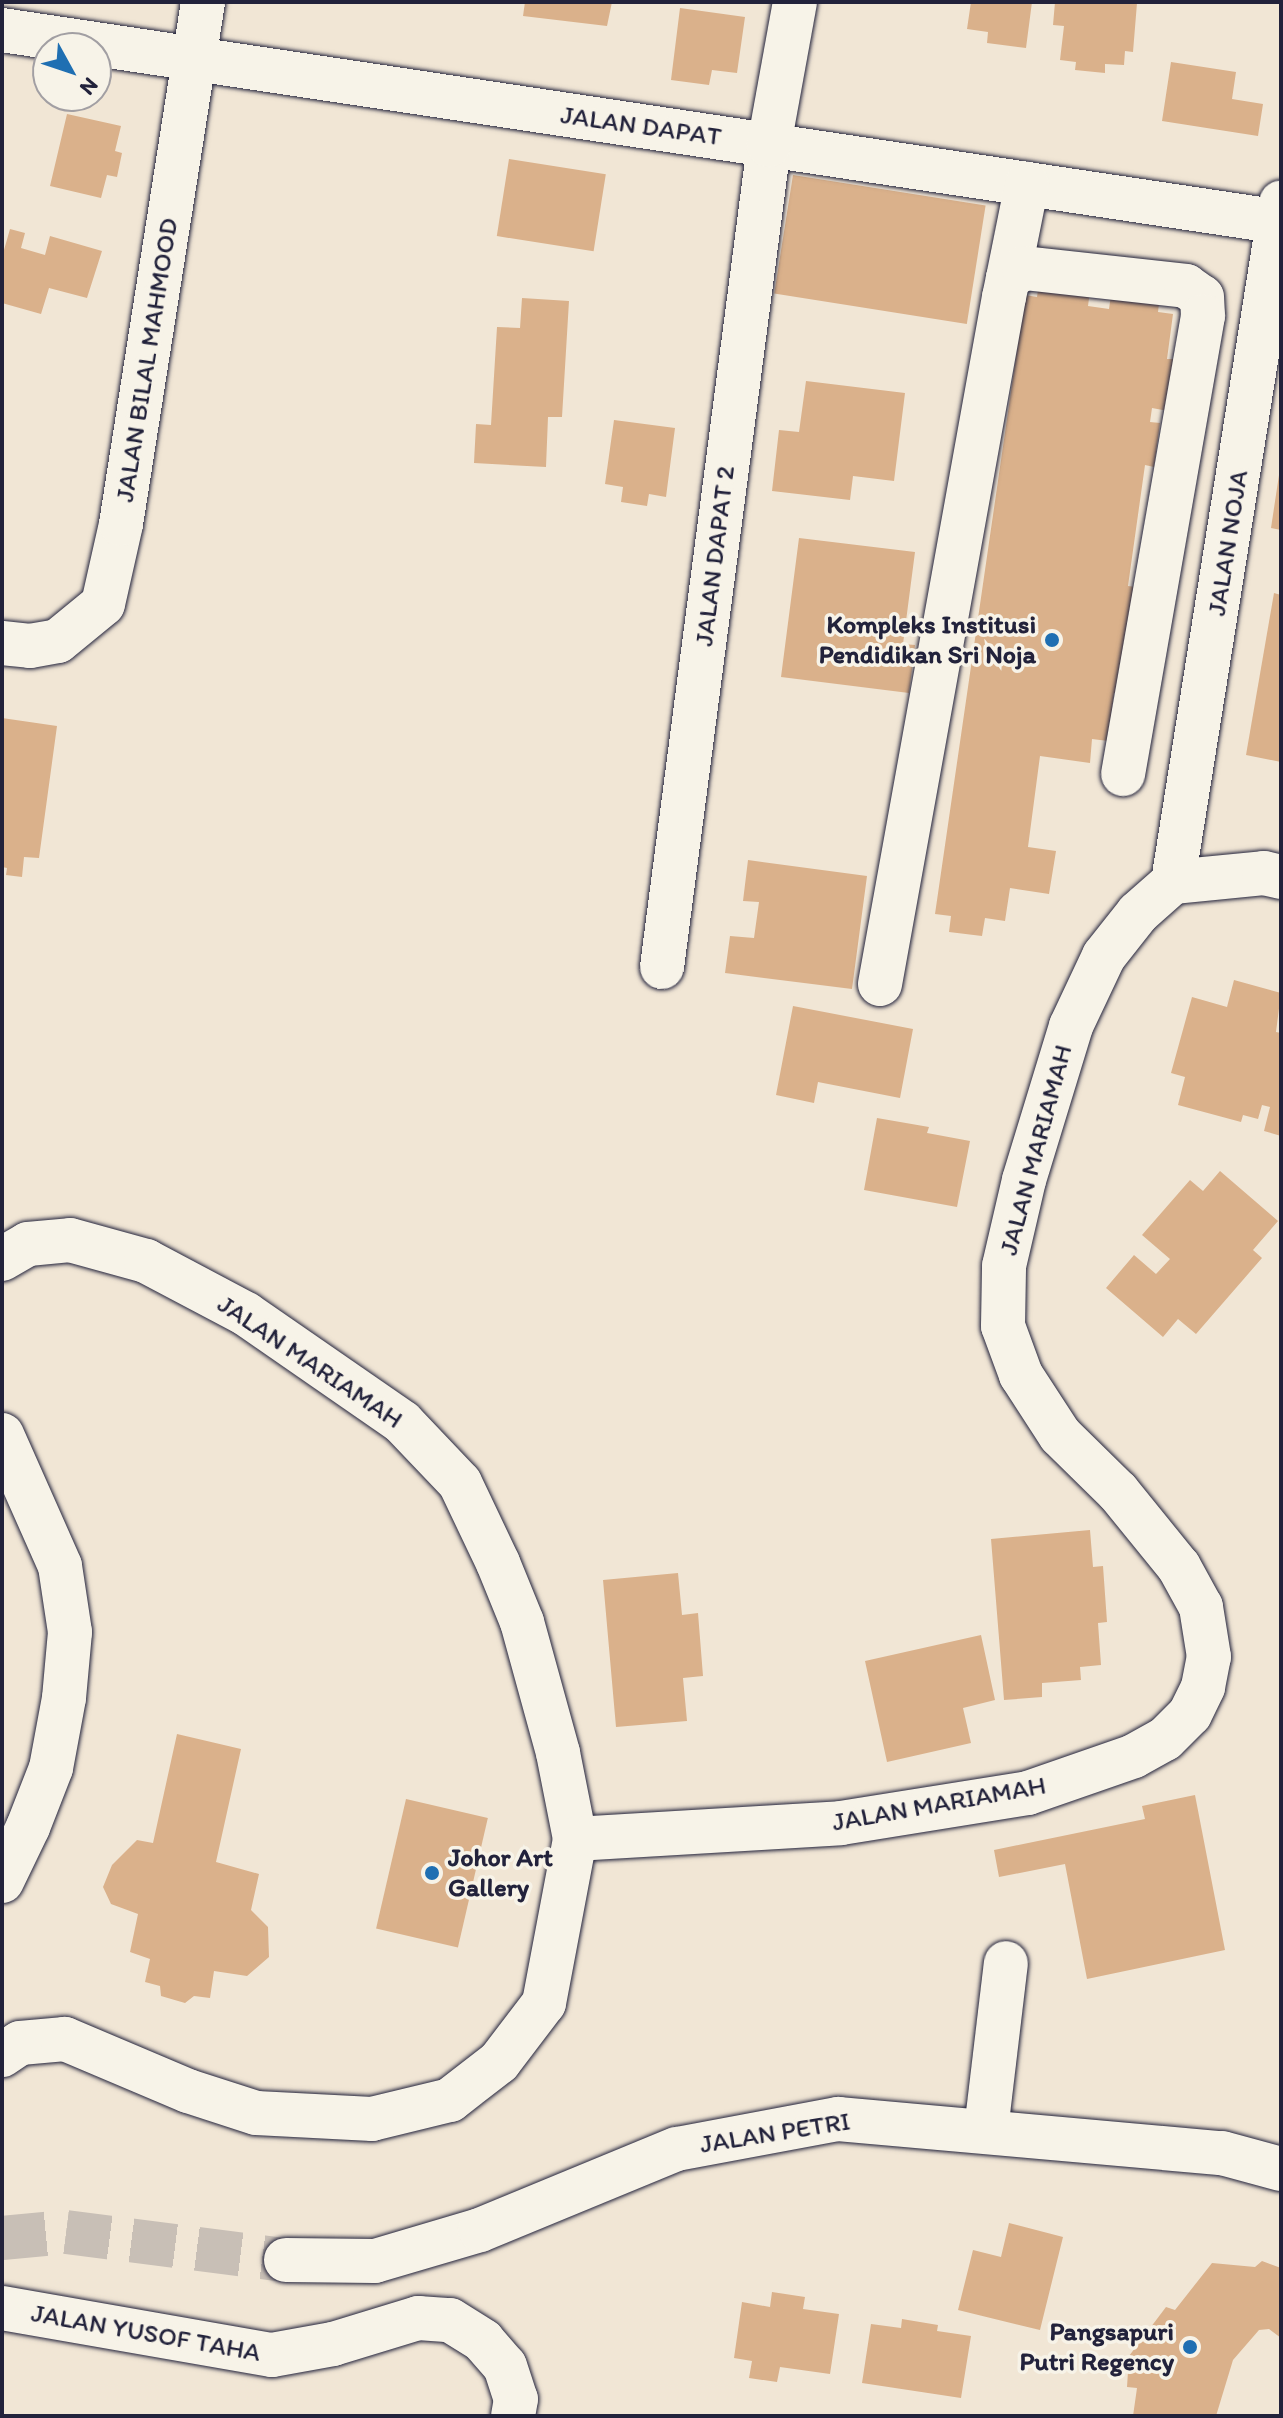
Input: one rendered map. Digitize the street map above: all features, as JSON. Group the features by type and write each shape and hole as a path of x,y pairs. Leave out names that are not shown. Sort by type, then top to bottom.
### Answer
{"street":[{"name":"JALAN BILAL MAHMOOD","path":"2,643 30,646 58,641 103,604 121,524 203,2"},
{"name":"JALAN DAPAT 2","path":"662,967 769,145 795,2"},
{"name":"JALAN DAPAT","path":"2,30 769,145 1024,205 1280,216"},
{"path":"880,984 1008,278 1024,205"},
{"name":"JALAN NOJA","path":"1173,882 1280,216"},
{"path":"1008,278 1024,268 1186,286 1202,297 1203,316 1123,774"},
{"path":"1173,882 1264,873 1281,877"},
{"name":"JALAN MARIAMAH","path":"2,1259 28,1244 70,1240 146,1261 246,1314 402,1422 460,1483 498,1563 522,1622 558,1753 575,1839 841,1823 1028,1793 1134,1756 1165,1739 1190,1714 1203,1687 1209,1657 1201,1607 1179,1567 1118,1492 1060,1435 1021,1375 1003,1326 1004,1266 1017,1209 1071,1026 1104,956 1138,913 1173,882"},
{"path":"2,1435 60,1566 70,1632 64,1698 51,1768 2,1881"},
{"path":"2,2055 20,2043 65,2039 188,2091 256,2113 372,2119 450,2100 499,2062 544,2003 575,1839"},
{"path":"986,2130 1006,1963"},
{"name":"JALAN PETRI","path":"286,2260 375,2261 480,2230 677,2149 838,2119 1222,2153 1281,2169"},
{"name":"JALAN YUSOF TAHA","path":"2,2308 272,2355 333,2344 418,2318 450,2320 483,2341 505,2366 516,2399 513,2416"}],"building":[{"path":"525,2 612,2 607,26 523,16"},
{"path":"971,2 1032,2 1026,48 987,43 988,32 967,29"},
{"path":"1055,2 1137,3 1133,52 1125,51 1124,65 1105,64 1105,73 1075,70 1076,62 1060,60 1064,26 1053,25"},
{"path":"680,8 745,17 737,73 712,70 709,85 671,80"},
{"path":"1171,62 1236,72 1232,99 1263,104 1258,136 1162,121"},
{"path":"67,114 121,126 115,151 122,153 117,177 107,175 101,198 50,186"},
{"path":"509,159 606,174 594,251 497,236"},
{"path":"793,175 986,206 967,324 774,294"},
{"path":"10,229 25,233 21,248 45,255 50,236 102,251 87,298 49,288 41,314 2,303 2,257"},
{"name":"Kompleks Institusi Pendidikan Sri Noja","path":"1040,276 1091,283 1088,306 1109,309 1112,288 1160,295 1158,312 1173,314 1167,359 1175,359 1168,411 1152,408 1150,422 1160,423 1154,467 1145,465 1128,586 1136,587 1122,693 1114,693 1108,741 1092,739 1090,763 1040,756 1028,847 1056,851 1049,894 1010,888 1005,921 985,918 982,936 949,932 951,916 935,914 1025,295 1037,297"},
{"path":"522,298 569,301 562,417 548,417 546,467 474,463 476,424 491,425 497,327 520,328"},
{"path":"806,381 905,393 894,481 853,476 850,500 772,491 779,430 799,432"},
{"path":"614,420 675,428 666,497 649,494 647,506 621,502 623,487 605,484"},
{"path":"1281,476 1281,530 1271,528"},
{"path":"799,538 915,552 903,644 915,645 909,693 781,677"},
{"path":"1274,593 1281,595 1281,762 1246,755"},
{"path":"2,718 57,726 39,858 24,857 22,877 6,875 7,868 2,867"},
{"path":"748,860 867,876 852,989 725,973 730,936 754,938 759,902 743,901"},
{"path":"1234,980 1281,993 1276,1032 1281,1033 1281,1136 1264,1131 1270,1107 1262,1105 1258,1119 1243,1115 1241,1122 1178,1105 1185,1077 1171,1073 1192,997 1227,1007"},
{"path":"793,1006 913,1029 900,1098 818,1082 814,1103 776,1095"},
{"path":"877,1118 929,1127 927,1133 970,1141 957,1207 864,1190"},
{"path":"1220,1171 1278,1221 1253,1250 1262,1258 1196,1334 1178,1319 1163,1337 1106,1288 1134,1255 1156,1274 1170,1259 1142,1235 1190,1180 1203,1191"},
{"path":"1090,1530 1093,1567 1103,1566 1107,1622 1098,1623 1101,1665 1080,1667 1081,1680 1042,1683 1042,1697 1004,1700 991,1539"},
{"path":"678,1573 682,1615 698,1613 703,1676 683,1678 687,1721 616,1727 603,1580"},
{"path":"981,1635 995,1700 963,1708 971,1743 887,1762 865,1661"},
{"path":"177,1734 241,1749 216,1862 259,1874 251,1910 268,1927 269,1957 247,1976 214,1971 210,1998 194,1996 185,2003 161,1996 160,1986 145,1982 150,1959 130,1952 138,1914 111,1904 103,1887 112,1865 137,1840 153,1843"},
{"path":"1195,1795 1225,1950 1087,1979 1065,1864 999,1877 994,1850 1145,1819 1142,1806"},
{"name":"Johor Art Gallery","path":"406,1799 488,1818 458,1947 376,1929"},
{"path":"1009,2223 1063,2237 1040,2330 958,2310 973,2250 1001,2257"},
{"name":"Pangsapuri Putri Regency","path":"1262,2261 1281,2268 1281,2338 1269,2329 1259,2330 1233,2360 1216,2416 1133,2416 1137,2388 1127,2387 1129,2356 1166,2307 1175,2310 1212,2263 1255,2267"},
{"path":"772,2292 805,2297 803,2309 839,2314 830,2374 780,2367 777,2382 749,2378 752,2361 734,2358 742,2302 770,2307"},
{"path":"902,2319 938,2325 937,2331 971,2336 961,2398 862,2383 871,2324 901,2328"}],"tunnel":[{"path":"2,2238 66,2232 286,2260"}],"place":[{"name":"Kompleks Institusi Pendidikan Sri Noja","path":"1052,640"},
{"name":"Johor Art Gallery","path":"432,1873"},
{"name":"Pangsapuri Putri Regency","path":"1190,2347"}]}
